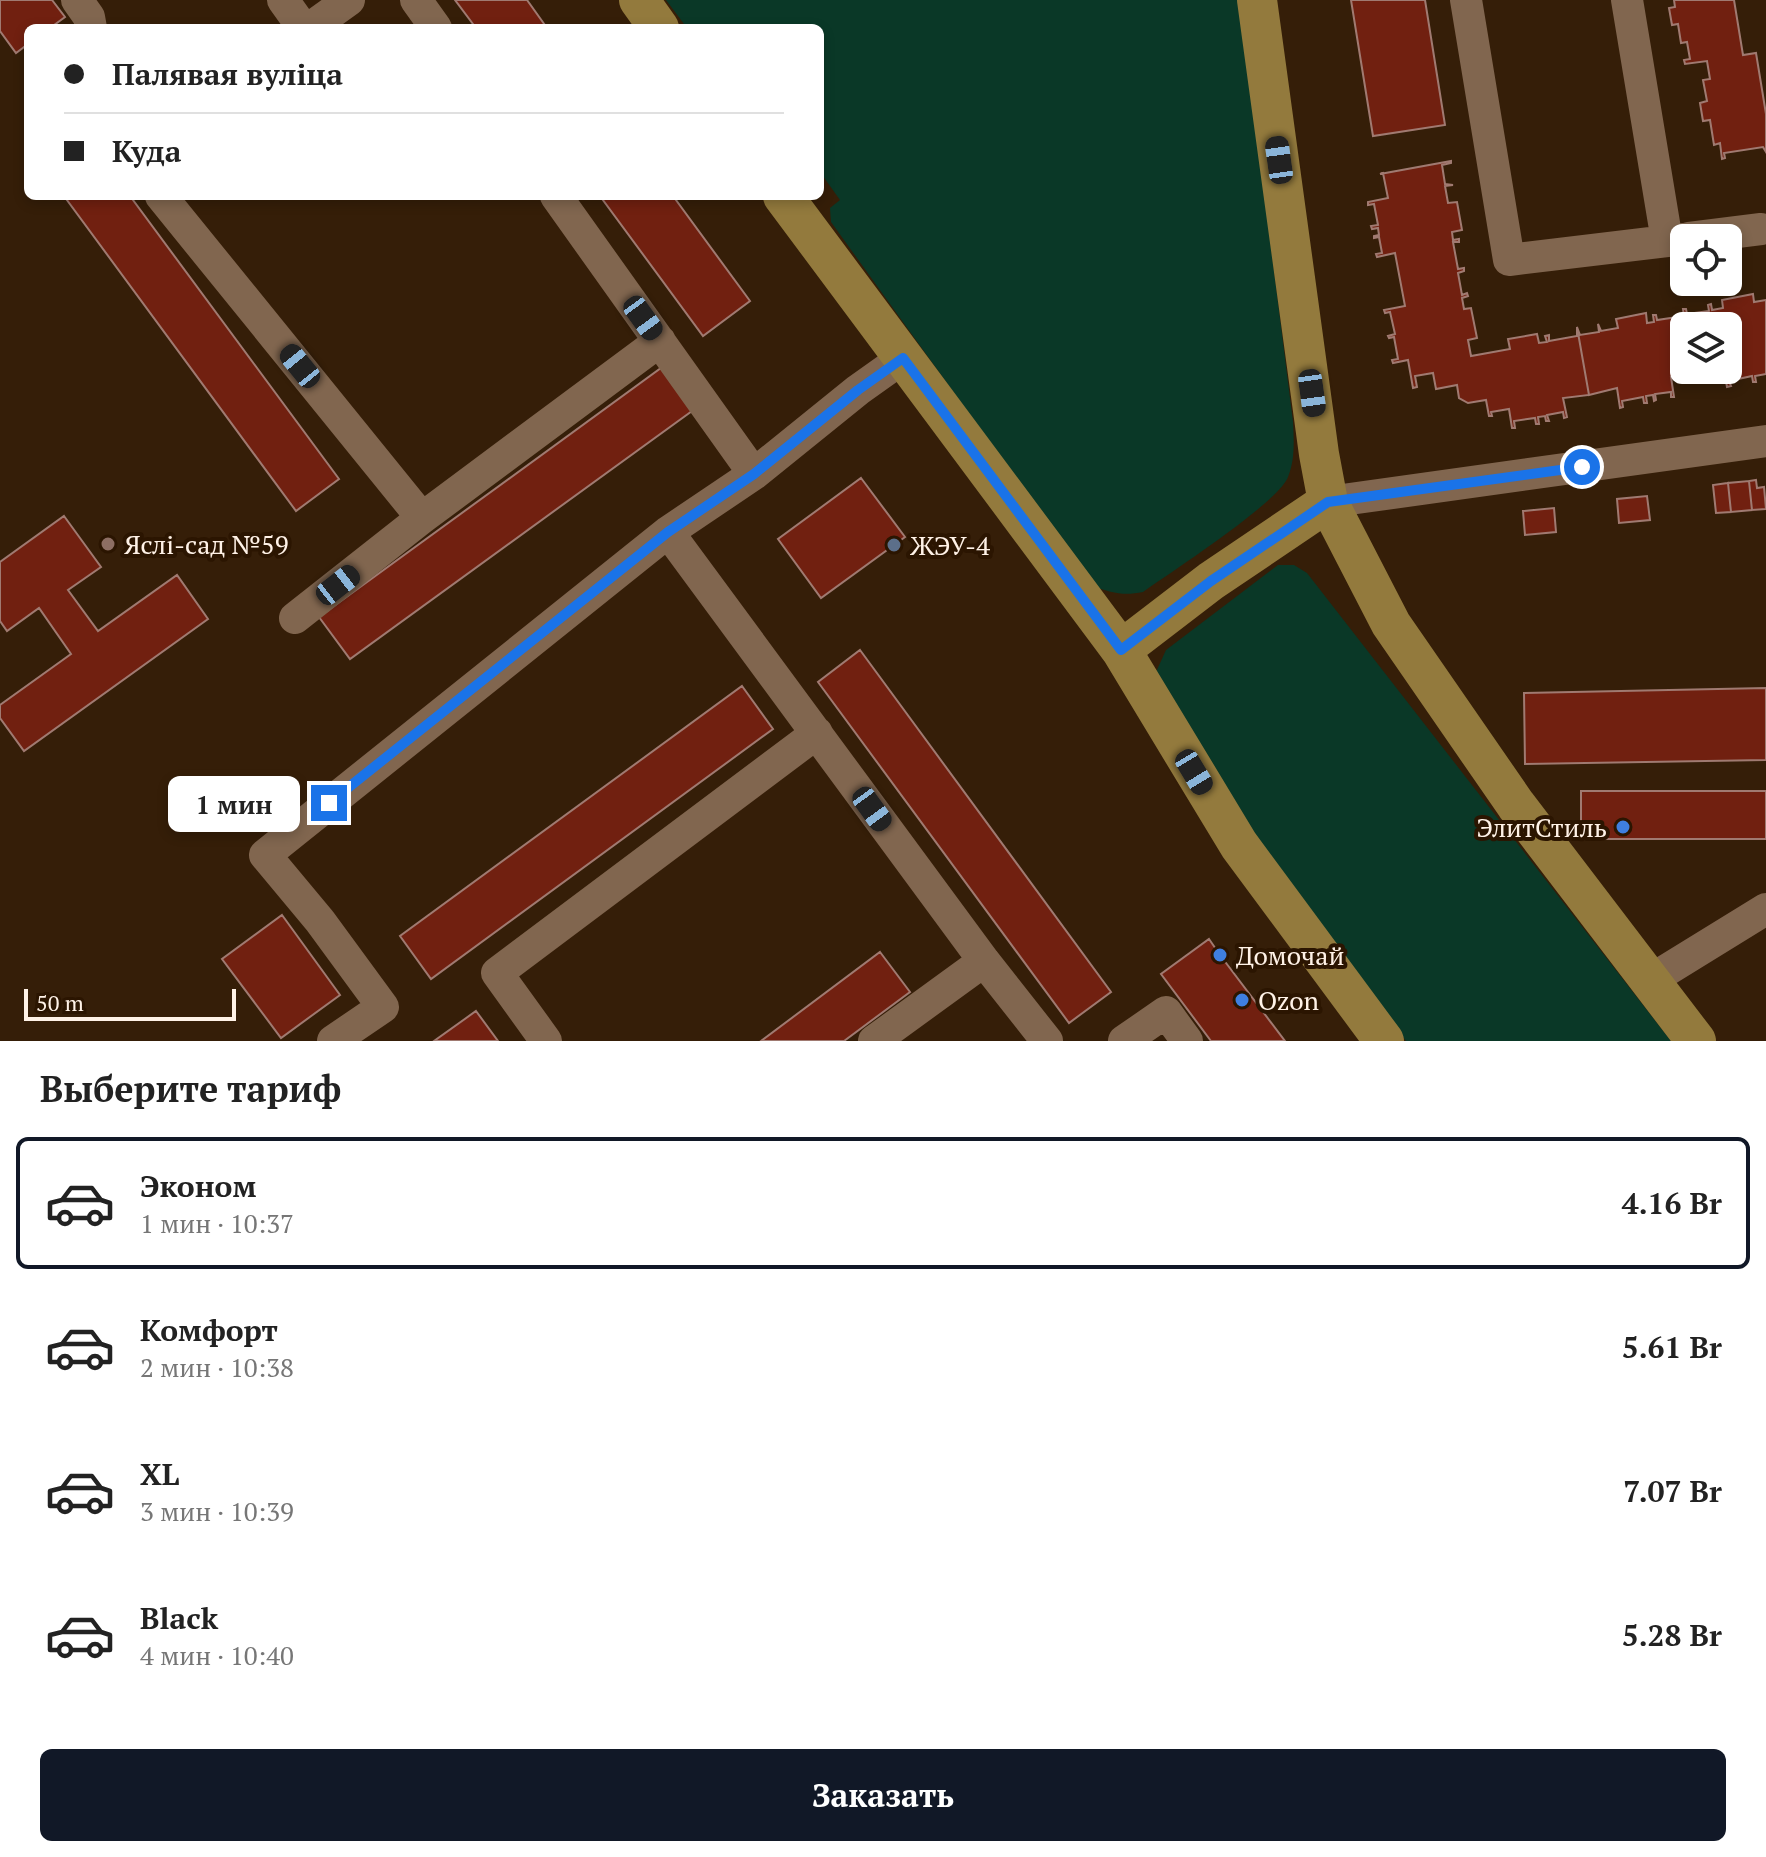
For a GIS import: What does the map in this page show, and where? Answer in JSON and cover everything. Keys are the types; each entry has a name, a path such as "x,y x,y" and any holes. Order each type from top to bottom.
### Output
{"main road":[{"path":"639,0 656,24"},
{"path":"1257,0 1328,502 1391,624 1516,805 1696,1041"},
{"path":"786,200 1121,650 1239,845 1384,1041"},
{"path":"1121,650 1211,581 1328,502"}],"street":[{"path":"77,0 90,24"},
{"path":"283,0 300,24"},
{"path":"316,24 349,0"},
{"path":"416,0 433,24"},
{"path":"1466,0 1509,260 1670,240"},
{"path":"1627,0 1677,224"},
{"path":"164,200 422,518"},
{"path":"559,200 754,474"},
{"path":"1742,231 1761,229"},
{"path":"295,618 422,518 660,341"},
{"path":"333,1041 383,1007 320,921 265,855 668,532 754,474 903,358"},
{"path":"1328,502 1766,441"},
{"path":"668,532 984,961 1047,1041"},
{"path":"546,1041 497,973 817,733"},
{"path":"1649,981 1766,909"},
{"path":"874,1041 984,961"},
{"path":"1124,1041 1166,1012 1187,1041"}],"green space":[{"path":"666,0 1240,0 1293,422 1292,464 1280,489 1245,520 1143,592 1118,593 1093,586 831,222 830,208 840,200 824,178 824,24 684,24"},
{"path":"1278,565 1294,565 1307,573 1671,1041 1406,1041 1159,712 1156,672 1166,650"}],"building":[{"path":"0,0 52,0 65,17 55,24 24,24 24,47 16,53 0,31"},
{"path":"455,0 527,0 544,24 473,24"},
{"path":"1351,0 1425,0 1445,125 1373,136"},
{"path":"1674,0 1734,0 1743,55 1756,53 1766,114 1766,152 1763,147 1724,153 1725,158 1722,159 1720,143 1714,145 1710,120 1703,121 1700,103 1707,101 1703,80 1710,79 1707,61 1685,64 1684,60 1690,59 1687,42 1681,43 1678,24 1672,25 1669,8 1675,7"},
{"path":"1451,161 1442,165 1445,184 1453,185 1445,186 1448,203 1457,202 1462,230 1452,232 1453,240 1459,239 1459,242 1453,242 1458,269 1464,268 1458,273 1462,295 1467,293 1468,296 1462,298 1464,309 1471,308 1477,338 1468,340 1471,356 1510,349 1508,339 1537,334 1539,343 1547,342 1545,336 1549,335 1549,341 1577,336 1577,327 1589,395 1563,398 1567,417 1564,418 1563,412 1547,415 1549,421 1545,416 1538,417 1539,424 1536,424 1535,418 1514,421 1515,428 1512,428 1509,409 1491,412 1492,416 1489,416 1486,400 1468,403 1459,398 1457,385 1436,389 1433,373 1415,376 1417,387 1413,388 1408,360 1393,363 1392,360 1398,359 1394,337 1388,336 1395,334 1390,312 1385,313 1384,310 1405,306 1395,253 1377,257 1376,254 1382,253 1379,237 1374,238 1379,235 1378,228 1372,229 1371,226 1378,225 1374,204 1368,205 1368,202 1388,198 1383,173"},
{"path":"67,200 133,200 339,479 296,511"},
{"path":"603,200 676,200 750,301 703,336"},
{"path":"1753,294 1754,302 1766,300 1766,374 1755,376 1756,382 1753,382 1752,376 1742,378 1742,312 1702,312 1709,311 1708,305 1711,304 1712,310 1723,308 1722,300"},
{"path":"1646,313 1647,323 1654,322 1653,315 1657,320 1670,318 1670,384 1674,397 1671,397 1671,392 1655,394 1654,401 1653,395 1646,396 1647,403 1644,403 1643,397 1622,401 1623,407 1620,408 1617,388 1589,395 1577,327 1580,335 1599,332 1598,324 1601,331 1618,328 1616,319"},
{"path":"661,368 692,411 350,659 319,617"},
{"path":"861,478 905,537 821,598 778,539"},
{"path":"1756,480 1757,488 1764,487 1766,509 1752,510 1749,481"},
{"path":"1749,481 1752,510 1731,512 1728,483"},
{"path":"1728,483 1731,512 1716,513 1713,485"},
{"path":"1647,496 1650,520 1619,523 1617,499"},
{"path":"1554,508 1556,532 1525,535 1523,511"},
{"path":"64,516 101,567 68,590 98,631 177,575 208,619 24,751 0,718 0,705 71,654 39,608 7,631 0,621 0,562"},
{"path":"860,650 1111,992 1069,1023 818,682"},
{"path":"742,686 773,729 431,979 400,936"},
{"path":"1766,688 1766,760 1525,764 1524,693"},
{"path":"1581,791 1766,791 1766,839 1581,839"},
{"path":"282,915 340,995 281,1038 222,959"},
{"path":"1209,939 1285,1041 1211,1041 1161,974"},
{"path":"880,952 910,992 844,1041 761,1041"},
{"path":"476,1011 498,1041 434,1041"}],"place":[{"name":"Яслі-сад №59","path":"108,544"},
{"name":"ЖЭУ-4","path":"894,545"},
{"name":"ЭлитСтиль","path":"1623,827"},
{"name":"Домочай","path":"1220,955"},
{"name":"Ozon","path":"1242,1000"}],"route":[{"path":"329,803 668,532 754,474 903,358 1121,650 1211,581 1328,502 1582,467"}]}
